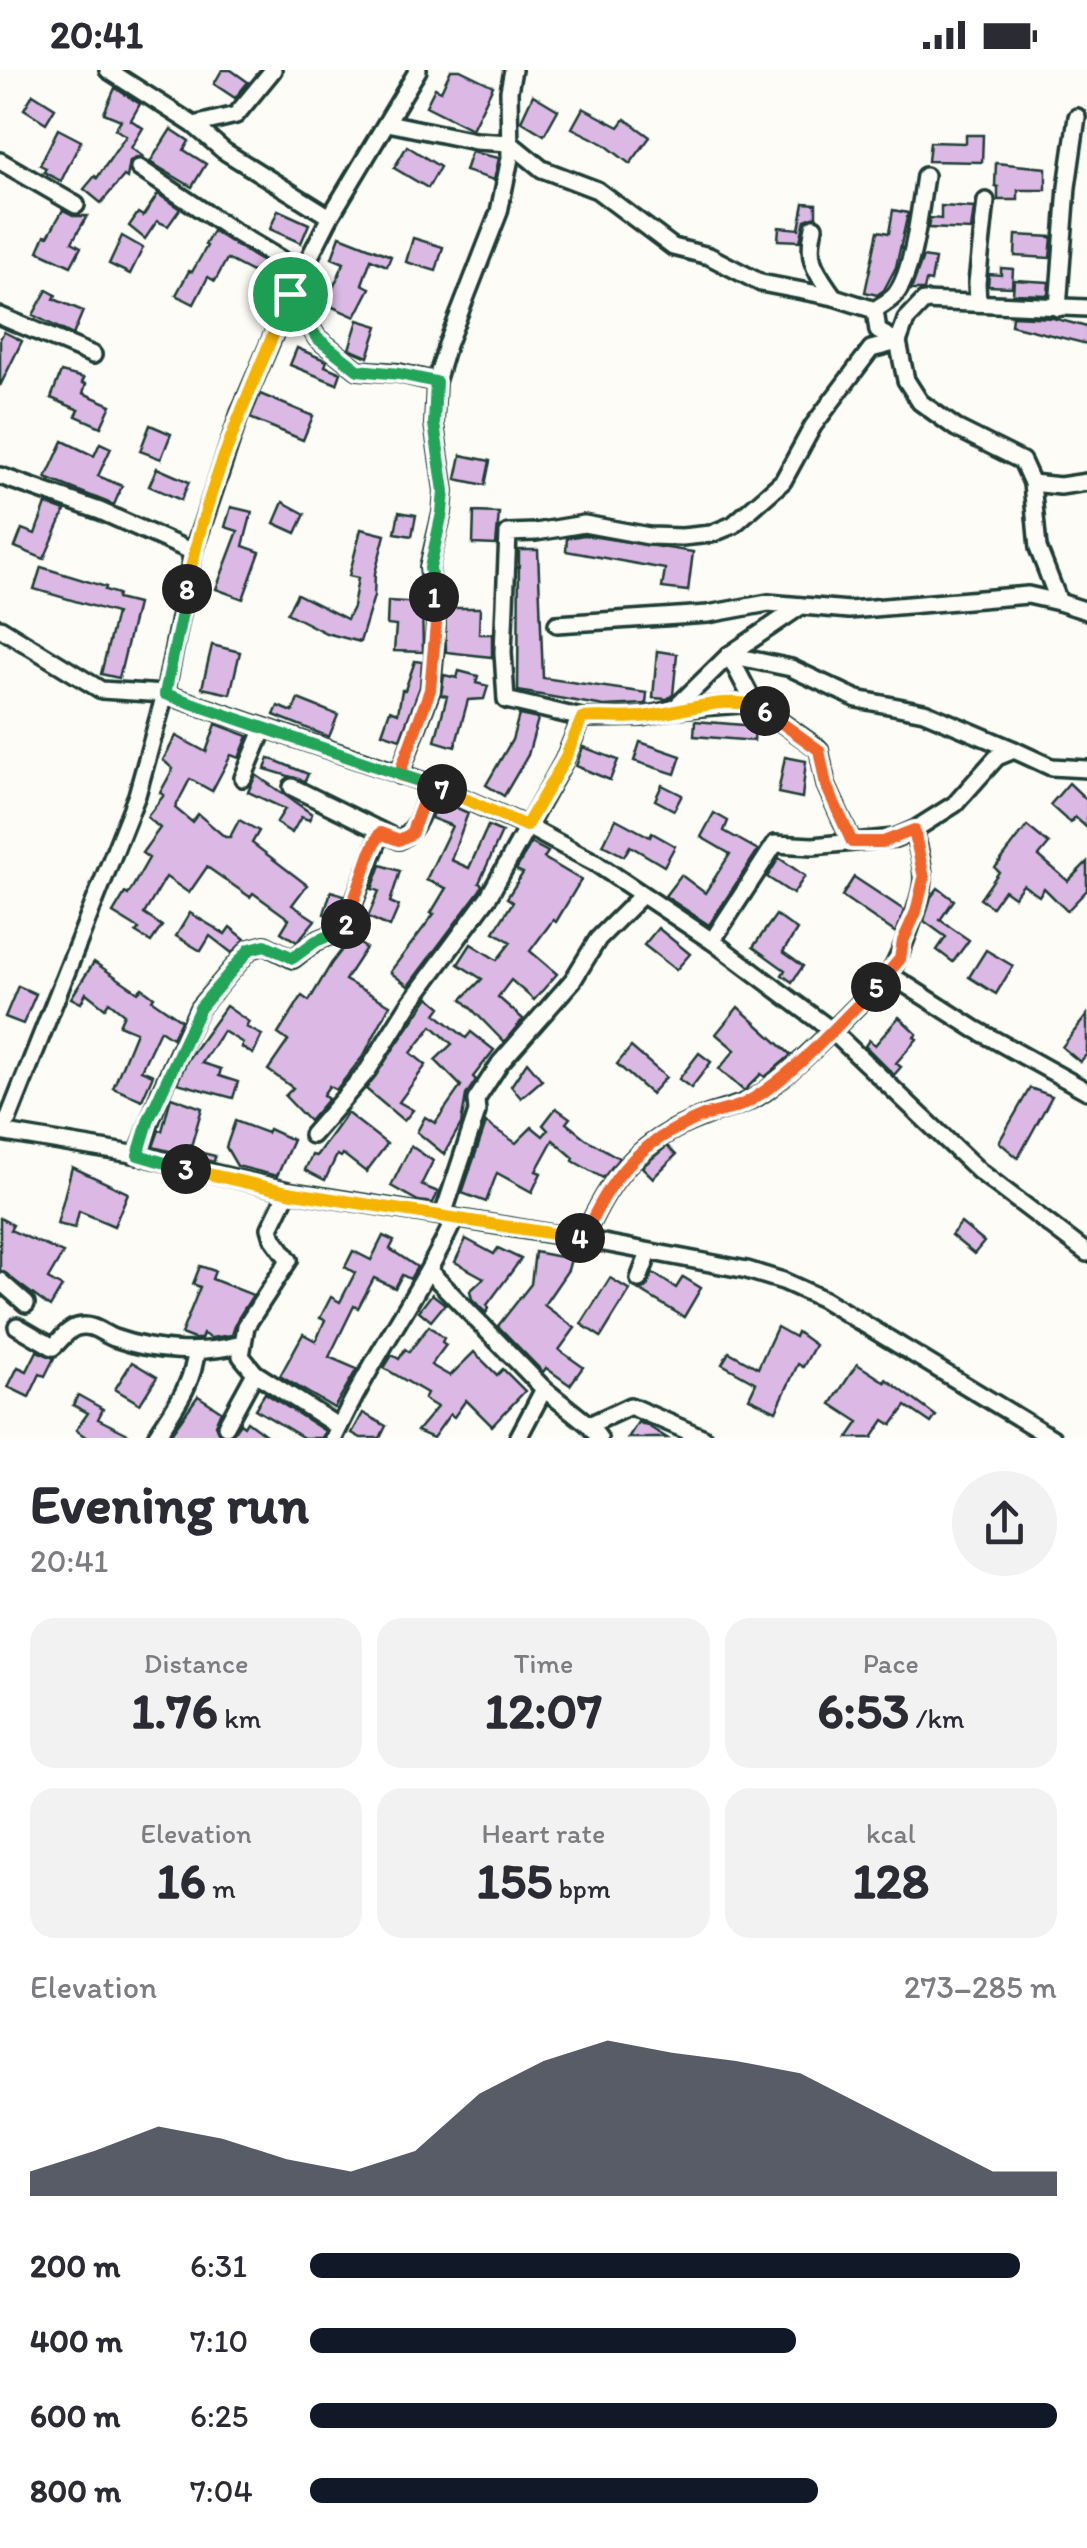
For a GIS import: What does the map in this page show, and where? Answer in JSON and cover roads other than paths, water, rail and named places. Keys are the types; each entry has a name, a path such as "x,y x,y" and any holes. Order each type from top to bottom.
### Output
{"street":[{"path":"108,70 194,126 224,152 330,217"},
{"path":"194,126 236,116 272,70"},
{"path":"398,70 414,77 330,217 290,294 240,413 194,552 165,694 137,796 1,1132 138,1155 288,1192 583,1239 747,1270 823,1299 1052,1438"},
{"path":"399,775 430,690 434,658 436,624 430,568 444,491 434,424 436,382 446,345 499,212 510,143 514,70"},
{"path":"1058,308 1067,187 1077,117"},
{"path":"388,123 510,143 542,169 597,190 673,247 709,256 761,282 875,310"},
{"path":"0,161 76,206"},
{"path":"139,168 302,272"},
{"path":"875,310 894,296 901,284 915,239 926,176"},
{"path":"978,303 986,201"},
{"path":"814,228 808,251 811,263 834,297"},
{"path":"796,292 811,263"},
{"path":"290,294 317,338 358,370 436,382"},
{"path":"1060,602 1038,548 1032,482 1022,461 956,428 920,402 906,380 898,342 906,320 924,301 1087,308"},
{"path":"875,310 878,331 898,342"},
{"path":"0,316 92,355"},
{"path":"754,703 674,709 642,718 582,718 506,700 503,652 508,533 584,524 649,536 682,537 711,534 734,525 782,481 813,426 871,349 898,342"},
{"path":"0,476 100,511 194,552"},
{"path":"1032,482 1060,486 1087,482"},
{"path":"557,624 708,614 768,603 866,609 1028,595 1087,610"},
{"path":"674,709 730,656 801,606"},
{"path":"0,628 101,690 165,694 430,784 526,826 594,862 712,941 832,1030 979,1172 1087,1254"},
{"path":"730,656 754,703 819,750 826,785 852,842"},
{"path":"730,656 791,668 857,699 924,712 1050,767 1087,769"},
{"path":"312,1135 368,1070 410,1003 489,896 564,761 582,718"},
{"path":"243,778 264,728"},
{"path":"712,941 775,844 883,842 914,830 956,804 997,758 1014,750"},
{"path":"292,787 399,840 411,834 430,784"},
{"path":"583,1239 598,1204 634,1156 679,1126 749,1102 890,974 903,950 924,878 914,830"},
{"path":"138,1155 149,1119 200,1008 250,949 265,945 293,958 316,941 343,930 380,833"},
{"path":"288,1192 270,1228 289,1260 246,1326 244,1362 337,1432 354,1393 430,1272 449,1217 477,1112 476,1100 500,1063 573,980 598,939 642,895"},
{"path":"890,974 975,1029 1087,1091"},
{"path":"638,1278 648,1253"},
{"path":"430,1272 544,1389 594,1432 622,1407 630,1406 704,1438"},
{"path":"0,1280 26,1304"},
{"path":"17,1326 53,1347 73,1327 91,1326 113,1338 196,1351 213,1352 242,1344"},
{"path":"155,1438 186,1390 195,1367 196,1351"},
{"path":"226,1426 255,1373"},
{"path":"518,1438 544,1389"}]}
